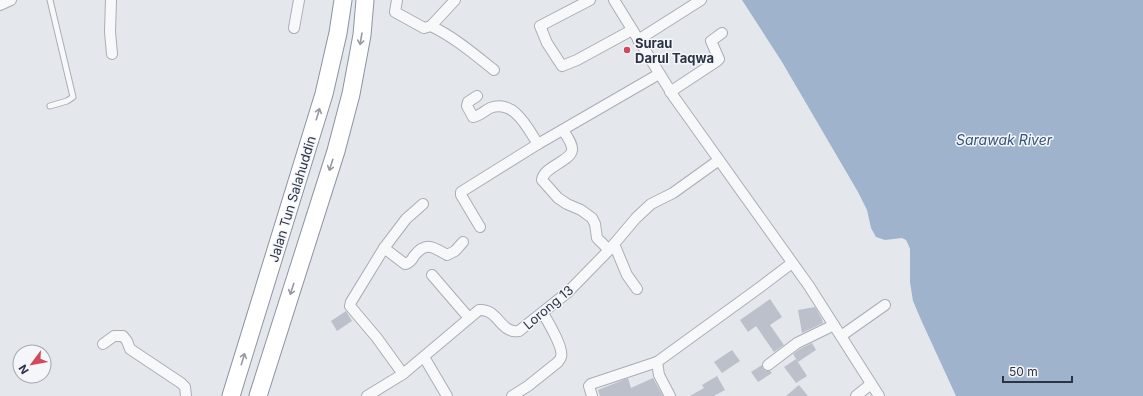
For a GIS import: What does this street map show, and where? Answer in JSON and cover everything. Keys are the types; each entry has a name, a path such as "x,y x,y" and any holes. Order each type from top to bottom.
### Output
{"highway":[{"name":"Jalan Tun Salahuddin","path":"231,396 324,94 338,33 343,0"},
{"name":"Jalan Tun Salahuddin","path":"258,396 336,151 352,94 362,35 364,0"}],"street":[{"path":"0,5 11,0"},
{"path":"111,0 110,32 112,54"},
{"path":"294,28 299,0"},
{"path":"397,0 396,12 424,28 431,26 455,0"},
{"path":"590,0 542,25 540,28 547,43 562,66 577,60 632,30"},
{"path":"614,0 670,92 792,263 834,325 879,396"},
{"path":"638,40 701,0"},
{"path":"431,26 468,49 494,70"},
{"path":"670,92 719,59 711,41 722,33"},
{"path":"480,227 461,192 538,144 659,74"},
{"path":"477,96 468,102 467,106 473,117 497,106 506,107 522,118 538,144"},
{"path":"563,130 571,144 572,149 570,154 545,173 542,180 558,198 581,210 592,218 595,224 597,238 612,247 627,275 637,289"},
{"name":"Lorong 13","path":"367,396 403,374 480,310 489,311 512,332 519,331 568,292 651,204 673,193 718,160"},
{"path":"403,374 377,338 350,306 384,248 406,219 423,204"},
{"path":"384,248 405,264 411,261 421,248 426,246 434,248 447,255 455,251 463,242"},
{"path":"592,396 589,386 591,384 657,362 792,263"},
{"path":"432,276 469,318"},
{"path":"841,336 885,305"},
{"path":"512,396 528,386 558,362 561,357 559,344 543,313"},
{"path":"768,365 797,343 834,325"},
{"path":"103,344 114,336 123,336 130,349 182,383 185,387 186,396"},
{"path":"424,357 447,396"},
{"path":"657,362 659,375 670,396"},
{"path":"856,396 872,384"}],"lane":[{"path":"50,0 73,97 67,101 50,106"}],"water":[{"name":"Sarawak River","path":"742,0 1143,0 1143,396 956,396 913,301 910,282 910,249 906,240 902,238 885,240 876,237 871,228 867,210 858,192 782,62"}],"building":[{"path":"770,299 782,317 770,325 784,345 774,352 756,326 748,332 740,320"},
{"path":"815,307 823,323 802,333 798,310"},
{"path":"346,311 352,321 337,331 331,321"},
{"path":"812,343 816,350 798,362 793,354"},
{"path":"732,350 740,361 722,373 714,362"},
{"path":"796,359 807,376 796,383 784,367"},
{"path":"762,365 763,369 772,373 758,382 751,372"},
{"path":"717,376 725,390 714,396 690,396 704,388 702,385"},
{"path":"628,378 631,388 653,378 663,396 600,396 598,390"},
{"path":"799,385 808,396 786,396"}],"place":[{"name":"Surau Darul Taqwa","path":"627,50"}]}
